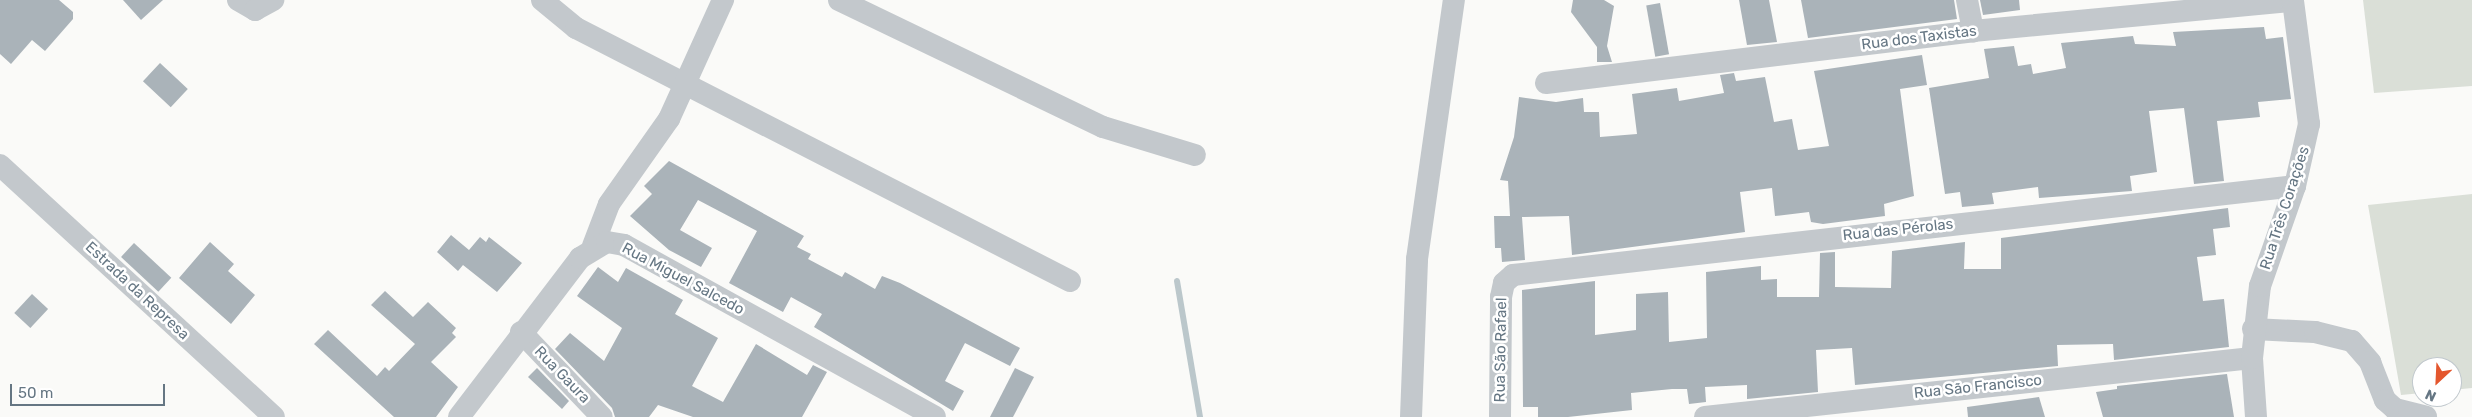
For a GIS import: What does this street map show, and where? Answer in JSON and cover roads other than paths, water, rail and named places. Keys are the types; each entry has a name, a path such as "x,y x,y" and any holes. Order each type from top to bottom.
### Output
{"street":[{"path":"238,0 255,10 273,0"},
{"path":"542,0 576,28 1070,281"},
{"path":"459,417 521,332 593,246 609,204 669,119 723,0"},
{"path":"840,0 1103,127 1195,155"},
{"path":"1411,417 1417,259 1454,0"},
{"path":"1967,0 1973,32"},
{"name":"Rua dos Taxistas","path":"1546,83 1973,32 2293,0"},
{"name":"Rua Três Corações","path":"2256,417 2252,358 2253,329 2260,286 2295,186 2309,124 2293,0"},
{"name":"Estrada da Represa","path":"0,165 274,417"},
{"name":"Rua das Pérolas","path":"1504,283 1522,273 2295,186"},
{"name":"Rua Miguel Salcedo","path":"593,246 607,242 624,245 934,417"},
{"name":"Rua São Rafael","path":"1500,417 1504,283"},
{"path":"2253,329 2314,332 2352,341 2370,362 2385,400 2395,409 2426,417"},
{"name":"Rua Gaura","path":"521,332 602,417"},
{"name":"Rua São Francisco","path":"1705,417 2252,358"}],"waterway":[{"path":"1177,281 1200,417"}]}
